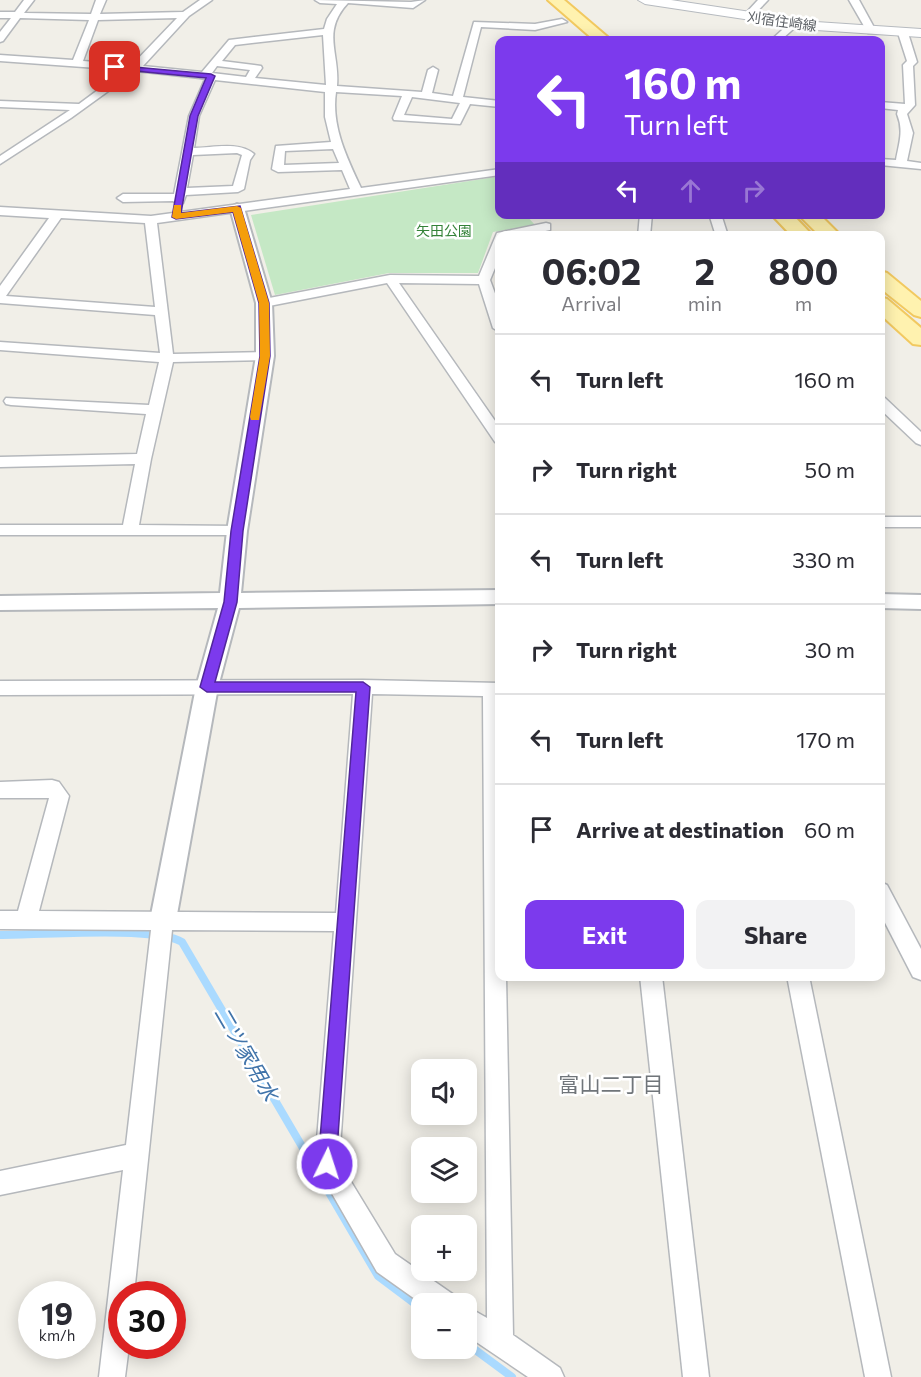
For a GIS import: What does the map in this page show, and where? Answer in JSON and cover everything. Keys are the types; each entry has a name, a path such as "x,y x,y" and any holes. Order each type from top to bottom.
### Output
{"main road":[{"path":"537,0 578,36"},
{"path":"555,0 598,36"},
{"name":"刈宿住崎線","path":"645,0 702,4 748,16 795,23 871,31 921,33"},
{"path":"785,219 799,231"},
{"path":"813,219 826,231"},
{"path":"885,281 921,311"},
{"path":"885,307 921,339"}],"street":[{"path":"0,39 29,0"},
{"path":"77,64 101,0"},
{"path":"0,161 134,68 155,50 184,15 207,0"},
{"path":"320,0 413,5 420,0"},
{"path":"748,16 763,0"},
{"path":"854,0 871,31"},
{"path":"345,1 328,25 332,79 329,108 346,166 357,191"},
{"path":"0,15 93,17 184,15"},
{"path":"408,94 398,118 456,122 477,24 535,27 562,22"},
{"path":"780,36 795,23"},
{"path":"176,217 194,116 208,76 232,42 327,32"},
{"path":"901,164 909,135 909,127 902,114 910,105 908,65 912,62 903,33"},
{"path":"0,58 134,68 495,103"},
{"path":"216,63 257,68 249,80"},
{"path":"426,96 433,70"},
{"path":"0,104 79,107"},
{"path":"885,106 905,108"},
{"path":"339,145 280,148 278,169 346,166"},
{"path":"123,198 238,189 244,160 248,154 238,150 186,152"},
{"path":"885,162 921,166"},
{"path":"0,211 151,220 495,172"},
{"path":"112,1377 163,921 207,687 231,602 237,531 265,356 264,303 237,208"},
{"path":"0,294 57,214"},
{"path":"130,530 143,459 167,358 151,220"},
{"path":"495,250 484,280 495,313"},
{"path":"264,303 390,279 484,280"},
{"path":"390,279 451,371 494,421"},
{"path":"0,299 163,312"},
{"path":"0,346 167,358 265,356"},
{"path":"0,412 5,400 155,410"},
{"path":"885,406 921,440"},
{"path":"0,462 143,459"},
{"path":"885,522 921,522"},
{"path":"0,530 237,531"},
{"path":"0,603 495,597"},
{"path":"885,602 921,602"},
{"path":"363,687 327,1164 387,1263 429,1293"},
{"path":"0,688 363,687 495,690"},
{"path":"0,790 52,788 59,796 26,920"},
{"path":"885,901 921,970"},
{"path":"0,920 345,921"},
{"path":"498,981 500,1342"},
{"path":"652,981 696,1377"},
{"path":"799,981 878,1377"},
{"path":"0,1183 138,1155"},
{"path":"477,1326 551,1377"}],"green space":[{"name":"矢田公園","path":"495,177 495,219 530,219 535,225 493,232 478,273 389,273 275,295 251,215"}],"waterway":[{"name":"二ツ家用水","path":"0,935 123,933 169,937 182,942 378,1276 411,1301"},
{"name":"二ツ家用水","path":"477,1351 512,1377"}],"slow traffic":[{"path":"178,207 176,217 237,208 264,303 265,356 255,417"}],"district":[{"name":"富山二丁目","path":"611,1083"}],"route":[{"path":"115,67 211,76 194,116 188,140 176,217 237,208 264,303 265,356 237,531 231,602 207,687 363,687 327,1164"}]}
